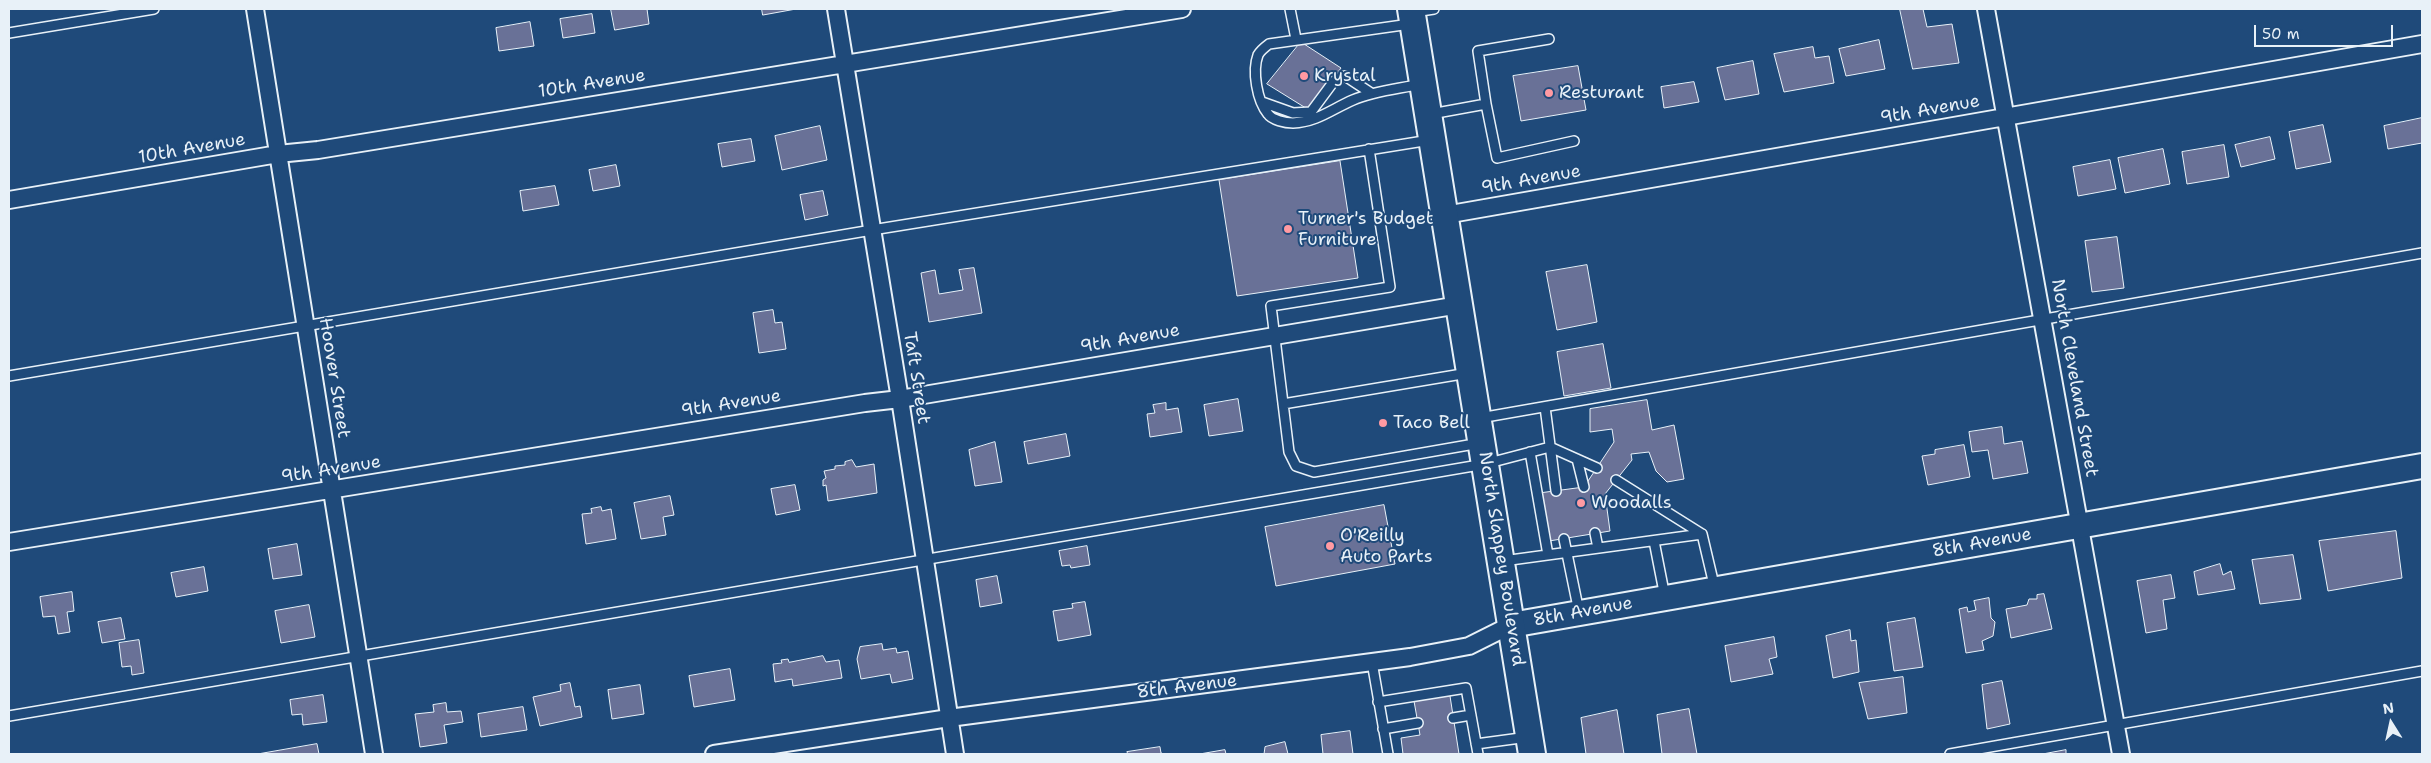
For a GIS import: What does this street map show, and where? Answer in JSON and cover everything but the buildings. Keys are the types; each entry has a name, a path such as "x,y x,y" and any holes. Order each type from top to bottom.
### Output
{"main road":[{"name":"North Slappey Boulevard","path":"1418,13 1423,84 1531,746"}],"street":[{"name":"Hoover Street","path":"255,9 374,754"},
{"name":"Taft Street","path":"836,9 900,399 955,754"},
{"name":"10th Avenue","path":"9,200 278,154 318,150 1182,9"},
{"name":"North Cleveland Street","path":"1986,9 2121,754"},
{"name":"9th Avenue","path":"1445,215 2422,44"},
{"name":"9th Avenue","path":"9,542 865,403 900,399 1459,305"},
{"name":"8th Avenue","path":"714,754 949,718 1372,662 1469,646 1511,625 1579,612 2422,466"}],"lane":[{"path":"9,33 154,9"},
{"path":"1290,9 1296,39"},
{"path":"1418,13 1269,44 1259,53 1255,67 1262,102 1268,115 1274,119 1291,123 1320,118 1352,100 1371,93 1423,84"},
{"path":"1549,39 1478,52 1497,158 1574,141"},
{"path":"1262,102 1293,113 1312,112 1334,81 1345,76 1371,93"},
{"path":"9,376 872,230 1368,150 1486,104"},
{"path":"1368,150 1390,287 1271,306 1289,452 1296,466 1314,472 1482,442 1530,452 1550,447 1597,468"},
{"path":"9,716 925,560 1482,442 1545,407 2422,253"},
{"path":"1283,404 1470,373"},
{"path":"1545,407 1556,491"},
{"path":"1530,452 1548,555"},
{"path":"1577,459 1584,487"},
{"path":"1616,480 1702,534 1715,589"},
{"path":"1595,534 1598,548"},
{"path":"1501,562 1702,534"},
{"path":"1564,539 1579,612"},
{"path":"1654,540 1665,597"},
{"path":"1372,662 1388,754"},
{"path":"1950,754 2422,670"},
{"path":"1378,702 1466,688 1478,754"},
{"path":"1454,718 1471,715"},
{"path":"1383,729 1418,723"},
{"path":"1476,744 1531,746"}],"place":[{"name":"Krystal","path":"1304,76"},
{"name":"Resturant","path":"1549,93"},
{"name":"Turner's Budget Furniture","path":"1288,229"},
{"name":"Taco Bell","path":"1383,423"},
{"name":"Woodalls","path":"1581,503"},
{"name":"O'Reilly Auto Parts","path":"1330,546"}]}
